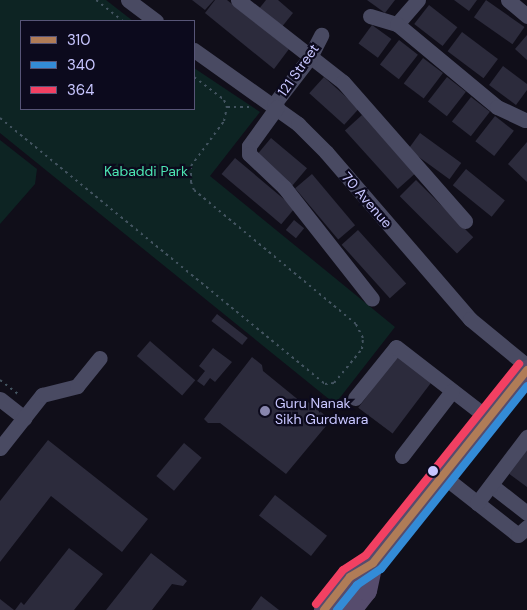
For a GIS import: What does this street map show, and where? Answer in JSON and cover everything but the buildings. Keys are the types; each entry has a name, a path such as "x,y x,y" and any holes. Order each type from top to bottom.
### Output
{"main road":[{"path":"324,610 350,577 373,563 527,368"},
{"path":"352,610 367,591 373,563"}],"street":[{"path":"128,0 155,20"},
{"path":"238,0 343,82 465,221"},
{"path":"397,24 418,0"},
{"path":"508,0 527,16"},
{"path":"370,16 397,24 498,107 525,120"},
{"name":"121 Street","path":"321,35 310,57 248,146 249,154 284,187 372,299"},
{"name":"70 Avenue","path":"195,51 276,105 326,152 470,319 527,368"},
{"path":"355,398 396,347 488,418"},
{"path":"0,448 42,395 77,386 100,358"},
{"path":"402,456 452,391"},
{"path":"0,399 24,418"},
{"path":"477,503 527,438"},
{"path":"443,476 477,503 524,535"},
{"path":"491,485 527,513"}],"path":[{"path":"96,0 122,20"},
{"path":"0,118 325,384 330,385 362,349 363,338 356,324 194,190 191,182 191,166 224,121 226,106 224,100 195,77"},
{"path":"226,106 250,107"},
{"path":"0,380 18,394"}],"green space":[{"name":"Kabaddi Park","path":"0,0 106,0 132,20 20,20 20,110 195,110 195,69 260,112 210,176 395,327 335,404 0,133"},
{"path":"0,140 37,169 35,184 0,224"}],"transit line":[{"name":"364","path":"316,604 343,570 366,555 519,364"},
{"name":"310","path":"324,610 350,577 373,563 527,370"},
{"name":"340","path":"337,610 357,585 381,569 527,386"}],"place":[{"name":"Guru Nanak Sikh Gurdwara","path":"265,411"}]}
